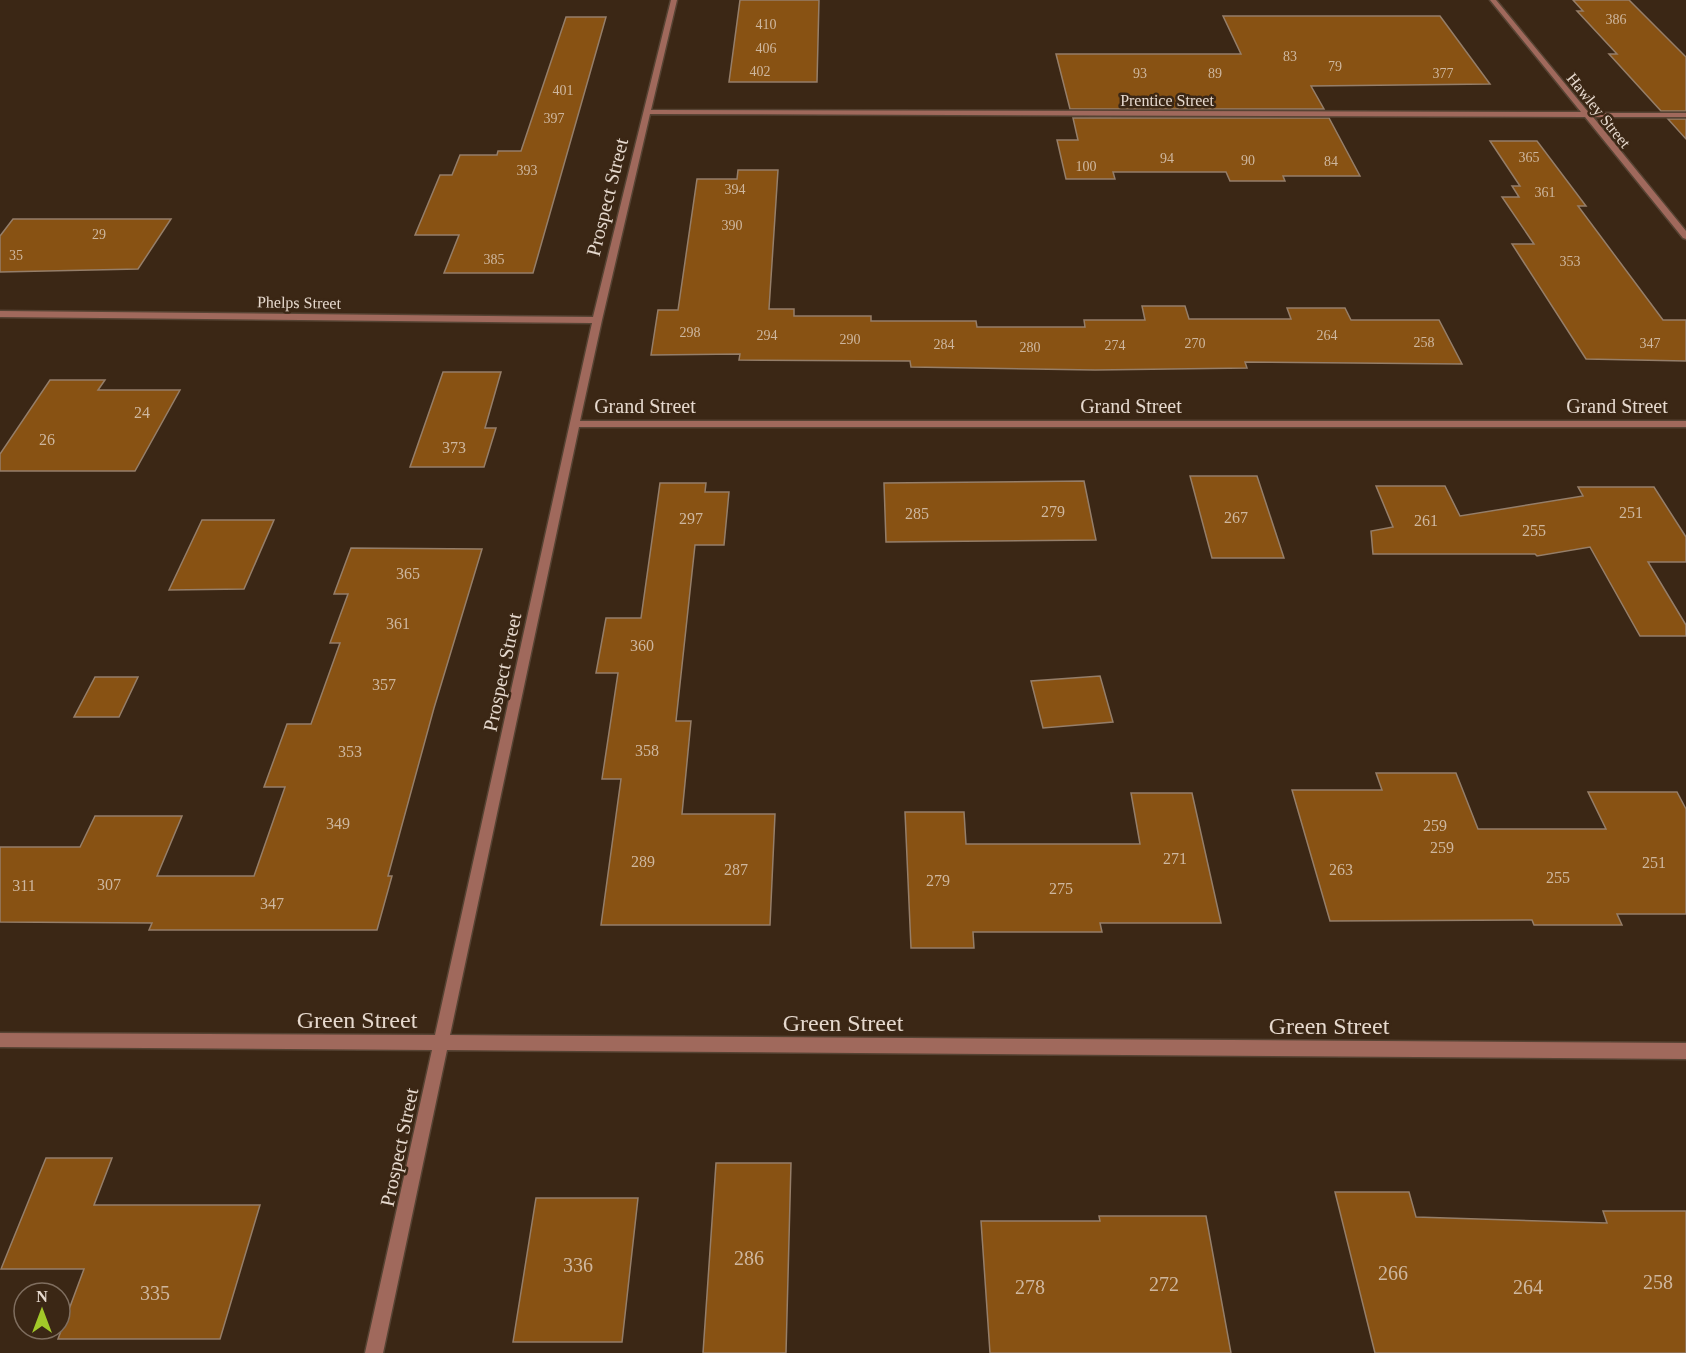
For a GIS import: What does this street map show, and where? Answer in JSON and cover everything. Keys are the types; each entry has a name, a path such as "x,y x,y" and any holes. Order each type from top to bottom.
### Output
{"street":[{"name":"Prospect Street","path":"374,1353 597,320 674,0"},
{"name":"Hawley Street","path":"1493,0 1686,236"},
{"name":"Prentice Street","path":"648,112 1686,115"},
{"name":"Phelps Street","path":"0,314 597,320"},
{"name":"Grand Street","path":"575,424 1686,424"},
{"name":"Green Street","path":"0,1040 1686,1051"}],"building":[{"path":"740,0 819,0 817,82 729,82"},
{"path":"1573,0 1629,0 1686,57 1686,111 1661,111 1609,54 1617,54 1577,11 1583,11"},
{"path":"1223,16 1440,16 1490,84 1311,86 1324,109 1070,109 1056,54 1241,54"},
{"path":"566,17 606,17 533,273 444,273 459,235 415,235 440,175 452,175 460,155 497,155 498,151 521,151"},
{"path":"1073,118 1329,118 1360,176 1283,176 1285,181 1230,181 1226,172 1113,172 1115,179 1066,179 1057,140 1078,140"},
{"path":"1668,119 1686,119 1686,139"},
{"path":"1490,141 1537,141 1586,206 1578,206 1663,320 1686,320 1686,361 1586,359 1512,244 1534,244 1502,197 1519,197 1512,186 1520,186"},
{"path":"738,170 778,170 769,309 794,309 794,316 871,316 871,321 976,321 977,327 1085,327 1084,320 1145,320 1142,306 1185,306 1189,319 1291,319 1287,308 1345,308 1351,320 1439,320 1462,364 1245,362 1247,368 1095,370 911,367 910,361 739,360 740,354 651,355 658,310 678,310 697,179 737,179"},
{"path":"13,219 171,219 138,269 0,272 0,236"},
{"path":"443,372 501,372 485,428 496,428 484,467 410,467"},
{"path":"50,380 105,380 98,390 180,390 135,471 0,471 0,454"},
{"path":"1190,476 1257,476 1284,558 1212,558"},
{"path":"1084,481 1096,540 886,542 884,483"},
{"path":"660,483 706,483 705,492 729,492 724,545 695,545 676,721 691,721 682,814 775,814 770,925 601,925 621,779 602,779 618,673 596,673 606,618 641,618"},
{"path":"1376,486 1445,486 1460,516 1583,496 1578,487 1654,487 1686,537 1686,562 1648,562 1686,625 1686,636 1640,636 1590,547 1537,556 1535,554 1373,554 1371,531 1393,527"},
{"path":"202,520 274,520 244,589 169,590"},
{"path":"351,548 482,549 434,708 388,876 392,876 377,930 149,930 152,923 0,922 0,847 80,847 95,816 182,816 157,876 254,876 285,787 264,787 287,724 311,724 340,643 330,643 348,594 334,594"},
{"path":"1100,676 1113,722 1043,728 1031,681"},
{"path":"95,677 138,677 119,717 74,717"},
{"path":"1376,773 1456,773 1478,829 1606,829 1588,792 1677,792 1686,809 1686,914 1617,914 1622,925 1534,925 1532,920 1330,921 1292,790 1382,790"},
{"path":"1131,793 1192,793 1221,923 1100,923 1102,932 973,932 974,948 911,948 905,812 964,812 966,844 1140,844"},
{"path":"46,1158 112,1158 94,1205 260,1205 220,1339 72,1339 72,1301 84,1269 1,1269"},
{"path":"716,1163 791,1163 786,1353 703,1353"},
{"path":"1335,1192 1409,1192 1416,1217 1607,1223 1603,1211 1686,1211 1686,1353 1375,1353"},
{"path":"536,1198 638,1198 622,1342 513,1342"},
{"path":"1099,1216 1206,1216 1231,1353 990,1353 981,1221 1100,1221"}]}
